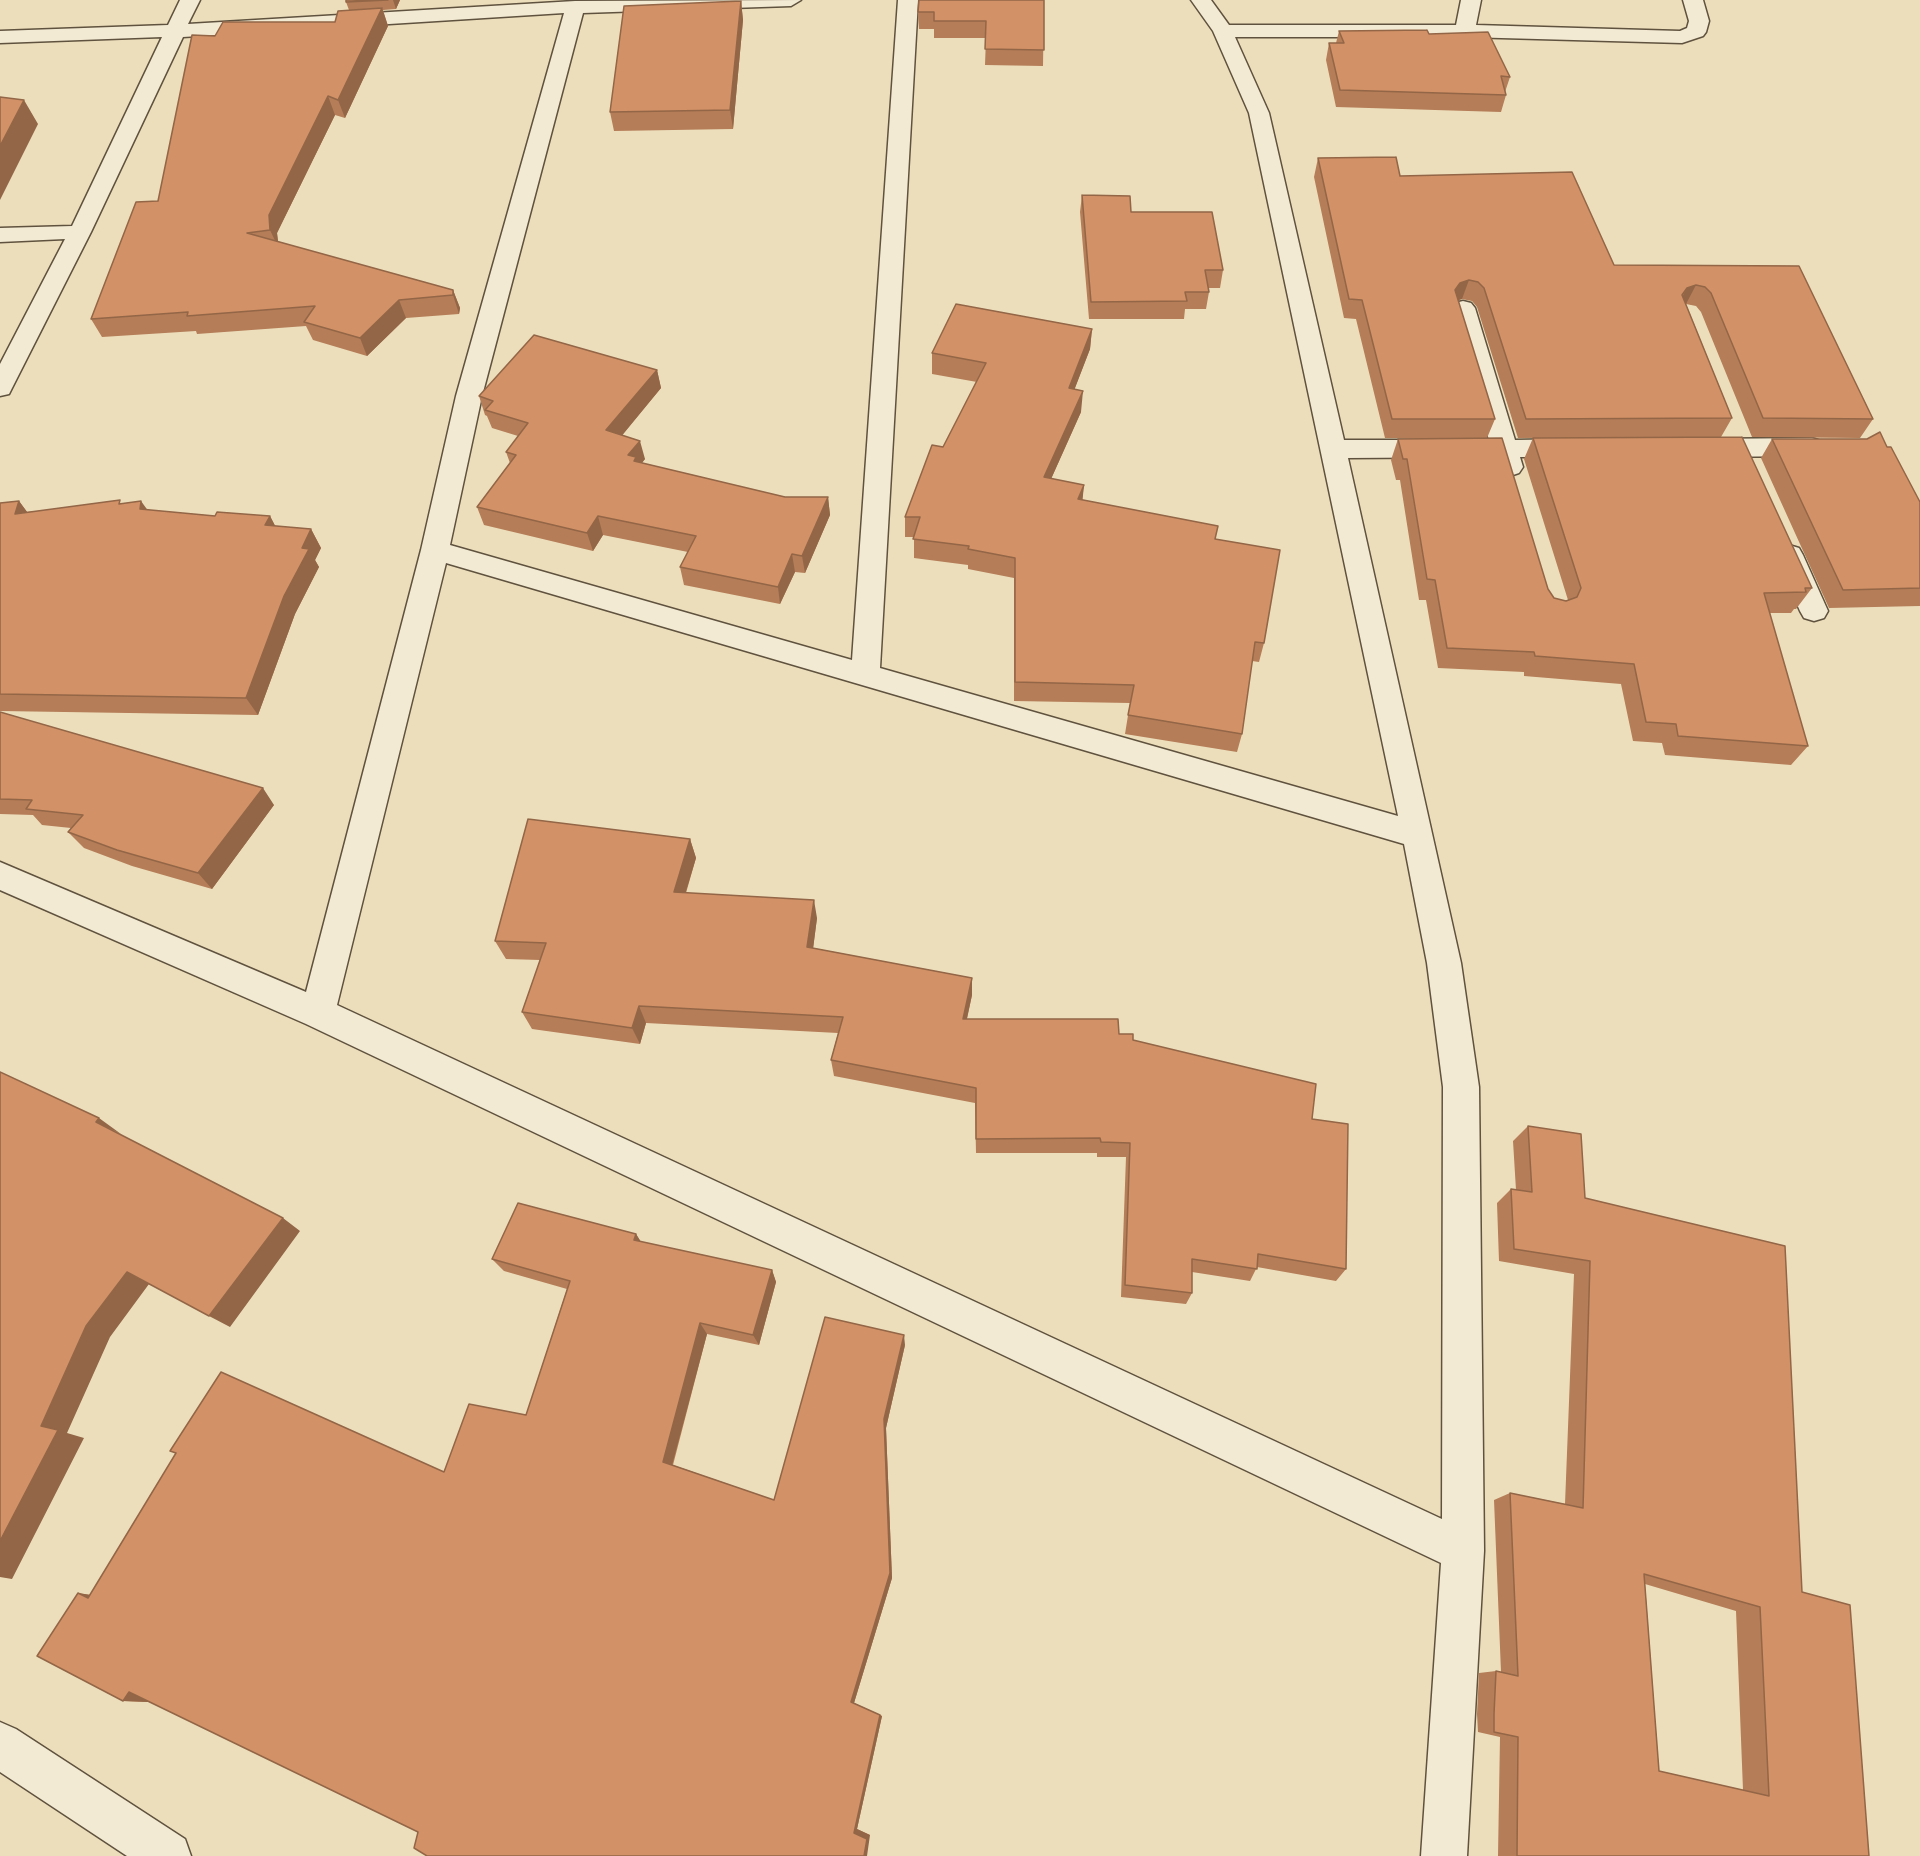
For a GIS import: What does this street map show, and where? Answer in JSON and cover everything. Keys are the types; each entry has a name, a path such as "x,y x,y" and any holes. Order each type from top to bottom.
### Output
{"street":[{"path":"0,388 80,232 190,0"},
{"path":"0,37 177,31 575,7 791,0"},
{"path":"865,676 908,0"},
{"path":"1200,0 1223,31 1259,113 1331,449 1418,835 1443,963 1461,1088 1463,1551 1444,1856"},
{"path":"1465,32 1471,0"},
{"path":"1223,31 1465,32 1682,37 1696,32 1700,21 1693,0"},
{"path":"318,1013 435,550 469,396 575,7"},
{"path":"0,235 80,232"},
{"path":"1462,308 1519,494"},
{"path":"1681,448 1831,447"},
{"path":"1331,449 1599,448"},
{"path":"1780,535 1814,612"},
{"path":"435,550 1418,835"},
{"path":"0,875 318,1013 1463,1551"},
{"path":"0,1745 168,1856"}],"building":[{"path":"346,0 388,0 346,2"},
{"path":"919,0 1044,0 1044,50 985,49 986,21 934,21 934,12 918,12"},
{"path":"741,1 730,110 610,112 624,6"},
{"path":"382,8 338,100 328,96 269,215 270,230 247,233 453,290 453,295 399,300 360,338 304,322 315,306 187,316 188,312 91,319 136,202 158,201 192,35 215,36 223,22 335,22 338,11"},
{"path":"1427,30 1429,34 1488,32 1510,77 1501,76 1506,95 1340,90 1329,43 1344,43 1339,31"},
{"path":"0,97 24,100 0,146"},
{"path":"1396,157 1400,176 1572,172 1614,265 1799,266 1873,419 1763,418 1711,293 1705,287 1696,285 1687,288 1682,295 1732,418 1526,419 1484,288 1478,282 1469,280 1460,283 1455,290 1495,419 1392,419 1362,300 1349,299 1318,158"},
{"path":"1082,195 1130,196 1131,212 1212,212 1223,270 1205,270 1209,292 1185,292 1187,301 1091,302"},
{"path":"956,304 1092,329 1069,388 1083,391 1044,477 1084,485 1078,499 1218,526 1215,539 1280,550 1264,643 1255,642 1242,734 1128,715 1134,685 1015,682 1015,558 968,549 969,546 913,539 920,517 905,517 932,445 943,447 986,363 932,353"},
{"path":"534,335 657,370 606,430 640,441 628,455 636,457 634,461 785,497 828,497 802,556 792,554 778,587 680,567 696,536 598,516 587,533 477,507 516,455 506,452 528,423 485,410 493,401 479,396"},
{"path":"1880,432 1887,447 1891,447 1920,502 1920,588 1843,590 1772,439 1867,439"},
{"path":"1742,437 1812,588 1805,588 1806,592 1764,593 1808,746 1678,736 1676,724 1646,722 1634,664 1535,656 1534,652 1447,648 1435,580 1427,579 1407,459 1403,459 1398,439 1502,438 1548,589 1554,598 1566,601 1577,597 1581,588 1533,438"},
{"path":"120,500 119,504 141,501 140,509 215,516 217,512 270,516 265,525 311,529 302,548 309,549 284,596 246,698 0,694 0,503 19,501 15,514"},
{"path":"0,712 263,788 198,873 117,850 68,832 83,815 26,809 32,800 0,799"},
{"path":"528,819 690,839 674,892 814,900 807,947 972,978 963,1019 1118,1019 1119,1034 1133,1034 1133,1040 1316,1084 1312,1119 1348,1124 1346,1269 1258,1254 1257,1269 1192,1259 1192,1293 1125,1285 1130,1143 1101,1142 1100,1138 976,1139 976,1088 831,1060 843,1017 639,1006 632,1028 522,1012 546,943 495,941"},
{"path":"0,1072 99,1118 96,1122 283,1218 209,1316 127,1272 86,1326 41,1426 58,1430 0,1541"},
{"path":"1528,1126 1581,1134 1585,1198 1785,1246 1802,1592 1850,1605 1869,1856 1517,1856 1518,1737 1494,1732 1496,1671 1518,1676 1510,1493 1583,1508 1590,1261 1514,1249 1511,1189 1532,1192","holes":["1644,1574 1760,1607 1769,1796 1659,1771"]},
{"path":"518,1203 636,1234 634,1240 772,1270 753,1335 700,1323 663,1462 774,1500 825,1317 904,1335 884,1419 890,1573 851,1702 880,1715 854,1833 867,1839 864,1856 427,1856 414,1848 418,1832 129,1692 123,1701 37,1656 78,1593 88,1598 176,1453 170,1451 221,1372 444,1472 469,1404 526,1415 570,1281 492,1259"}]}
